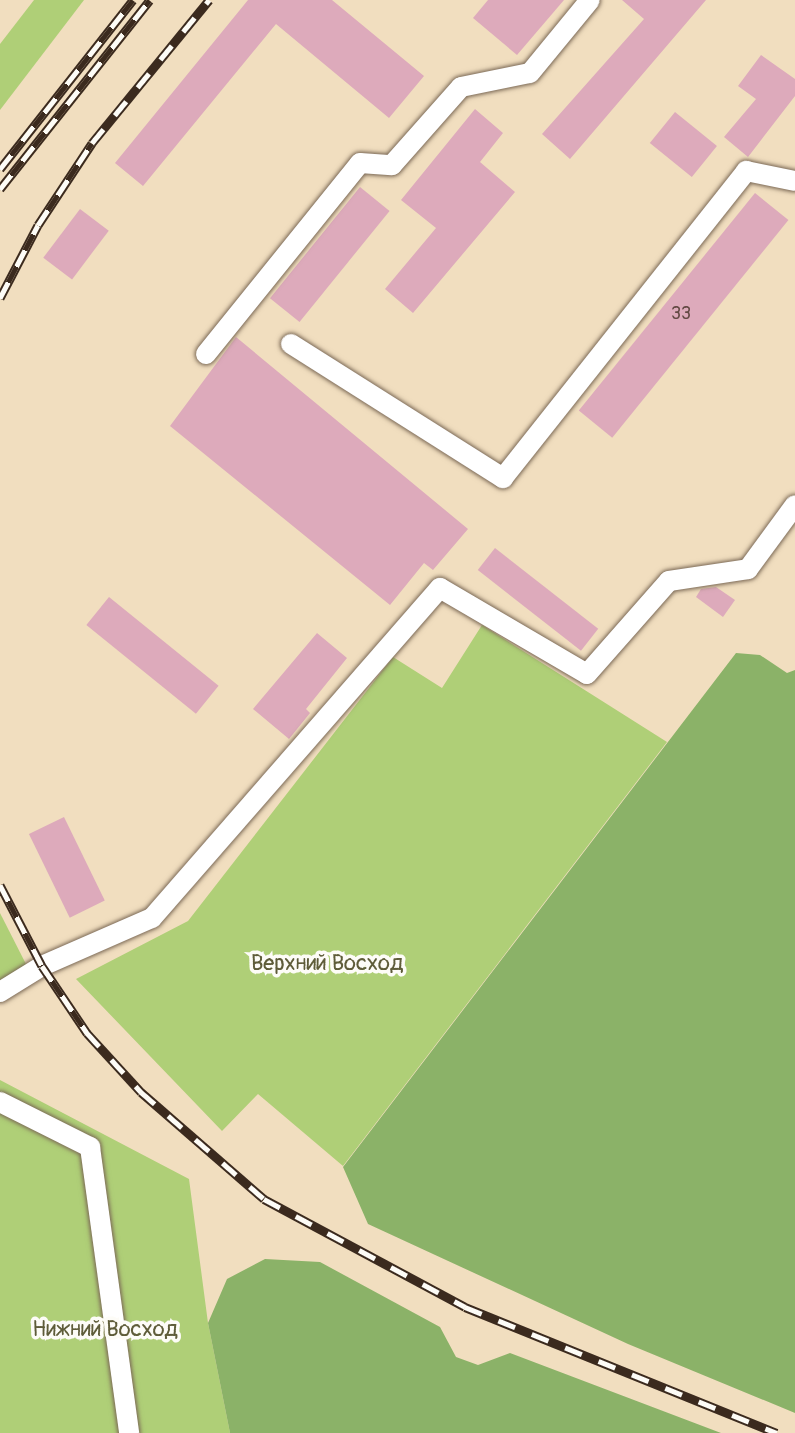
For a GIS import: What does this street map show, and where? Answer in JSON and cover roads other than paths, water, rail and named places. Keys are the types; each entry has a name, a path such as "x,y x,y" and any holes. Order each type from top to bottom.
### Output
{"lane":[{"path":"206,354 360,163 392,165 461,87 530,73 590,0"},
{"path":"291,344 503,478 746,171 795,181"},
{"path":"0,992 42,966 152,918 440,588 587,674 669,581 748,569 795,505"},
{"path":"0,1102 90,1147 129,1433"}],"railway":[{"path":"0,169 133,0"},
{"path":"0,189 150,0"},
{"path":"0,298 38,225 92,143 209,0"},
{"path":"0,885 42,966 87,1033 141,1092 264,1199 465,1307 777,1433"}],"park label":[{"name":"Верхний Восход","path":"327,964"},
{"name":"Нижний Восход","path":"105,1330"}]}
